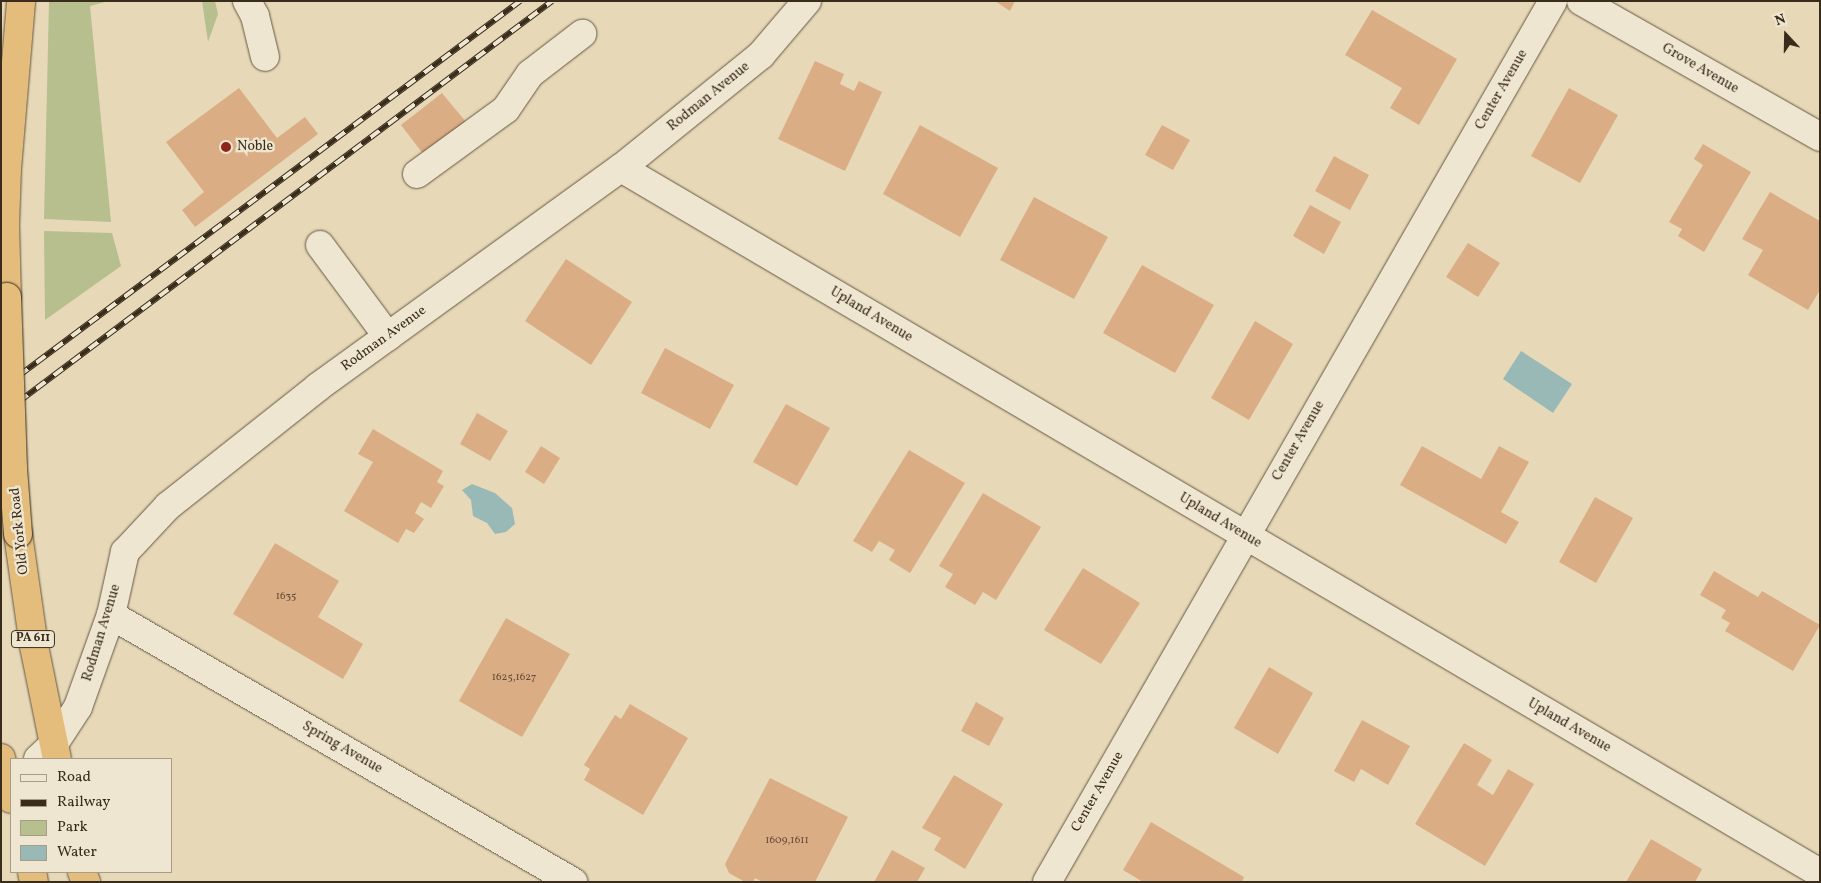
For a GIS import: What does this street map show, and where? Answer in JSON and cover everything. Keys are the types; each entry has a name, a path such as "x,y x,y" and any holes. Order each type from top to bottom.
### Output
{"highway":[{"name":"Old York Road","path":"21,1 7,169 5,226 13,469 18,534 49,754"},
{"path":"1,758 8,789"}],"street":[{"path":"247,1 255,16 265,57"},
{"name":"Rodman Avenue","path":"49,754 78,707 111,615 125,552 168,506 318,387 621,168 761,55 807,1"},
{"name":"Center Avenue","path":"1047,882 1244,536 1554,1"},
{"name":"Grove Avenue","path":"1581,1 1820,137"},
{"path":"417,174 506,109 530,74 582,34"},
{"name":"Upland Avenue","path":"621,168 1820,873"},
{"path":"320,245 388,337"},
{"name":"Spring Avenue","path":"111,615 573,882"}],"green space":[{"path":"49,1 109,1 90,6 111,222 44,219"},
{"path":"202,1 215,1 218,14 208,42"},
{"path":"44,231 112,233 121,266 45,320"}],"water":[{"path":"1521,351 1572,384 1553,413 1503,379"},
{"path":"472,484 495,493 512,508 515,524 506,532 495,534 487,523 473,516 471,500 462,490"}],"building":[{"path":"995,1 1015,1 1010,11"},
{"path":"1372,10 1457,59 1419,125 1390,108 1402,88 1345,55"},
{"path":"815,61 844,74 840,84 854,91 859,81 882,92 845,171 778,139"},
{"path":"239,88 277,138 305,117 318,134 195,227 182,210 204,192 166,142"},
{"path":"1569,88 1618,115 1580,183 1531,156"},
{"path":"442,93 466,122 424,155 401,125"},
{"path":"920,125 998,168 960,237 883,194"},
{"path":"1162,125 1190,140 1173,170 1145,155"},
{"path":"1703,144 1751,172 1704,252 1678,236 1682,229 1669,222 1703,165 1694,159"},
{"path":"1334,156 1369,175 1350,210 1315,191"},
{"path":"1770,192 1820,221 1820,290 1808,310 1748,275 1763,250 1742,239"},
{"path":"1034,197 1108,237 1074,299 1000,260"},
{"path":"1310,205 1341,222 1324,254 1293,236"},
{"path":"1468,243 1500,263 1478,297 1446,277"},
{"path":"566,259 632,302 591,365 525,321"},
{"path":"1142,265 1214,305 1175,373 1103,333"},
{"path":"1255,321 1293,344 1249,420 1211,398"},
{"path":"665,348 734,385 710,429 641,393"},
{"path":"786,404 830,428 797,486 753,462"},
{"path":"477,413 508,431 490,461 460,444"},
{"path":"373,429 443,471 437,482 444,486 431,508 421,502 415,513 424,519 414,533 406,529 398,543 344,511 373,462 358,454"},
{"path":"541,446 560,458 544,484 525,472"},
{"path":"1422,446 1481,479 1499,446 1529,462 1501,512 1519,522 1506,544 1400,485"},
{"path":"909,450 965,483 910,573 889,560 895,550 879,541 872,552 853,541"},
{"path":"983,493 1041,527 996,600 983,592 975,605 945,587 953,574 939,566"},
{"path":"1595,497 1633,518 1596,583 1559,562"},
{"path":"275,543 339,581 318,617 363,644 343,679 233,614"},
{"path":"1083,568 1140,603 1101,664 1044,630"},
{"path":"1714,571 1758,597 1762,591 1820,625 1793,671 1725,631 1730,623 1721,618 1726,610 1700,595"},
{"path":"506,618 570,654 522,737 459,701"},
{"path":"1269,667 1313,693 1278,754 1234,728"},
{"path":"976,702 1004,718 989,746 961,731"},
{"path":"630,704 688,738 643,815 584,780 590,769 584,765 615,715 621,719"},
{"path":"1362,720 1410,746 1388,785 1361,769 1354,782 1334,771"},
{"path":"1464,743 1492,760 1477,785 1493,795 1508,769 1534,784 1485,866 1415,824"},
{"path":"954,775 1003,804 965,869 934,850 941,838 922,828"},
{"path":"770,778 848,817 815,882 763,882 755,878 753,882 745,882 729,873 725,864"},
{"path":"1151,822 1244,877 1242,882 1143,882 1123,870"},
{"path":"1651,839 1702,869 1695,882 1626,882"},
{"path":"892,850 925,868 917,882 874,882"}],"railway":[{"path":"1,389 520,1"},
{"path":"1,415 552,1"}],"place":[{"name":"Noble","path":"226,147"}]}
